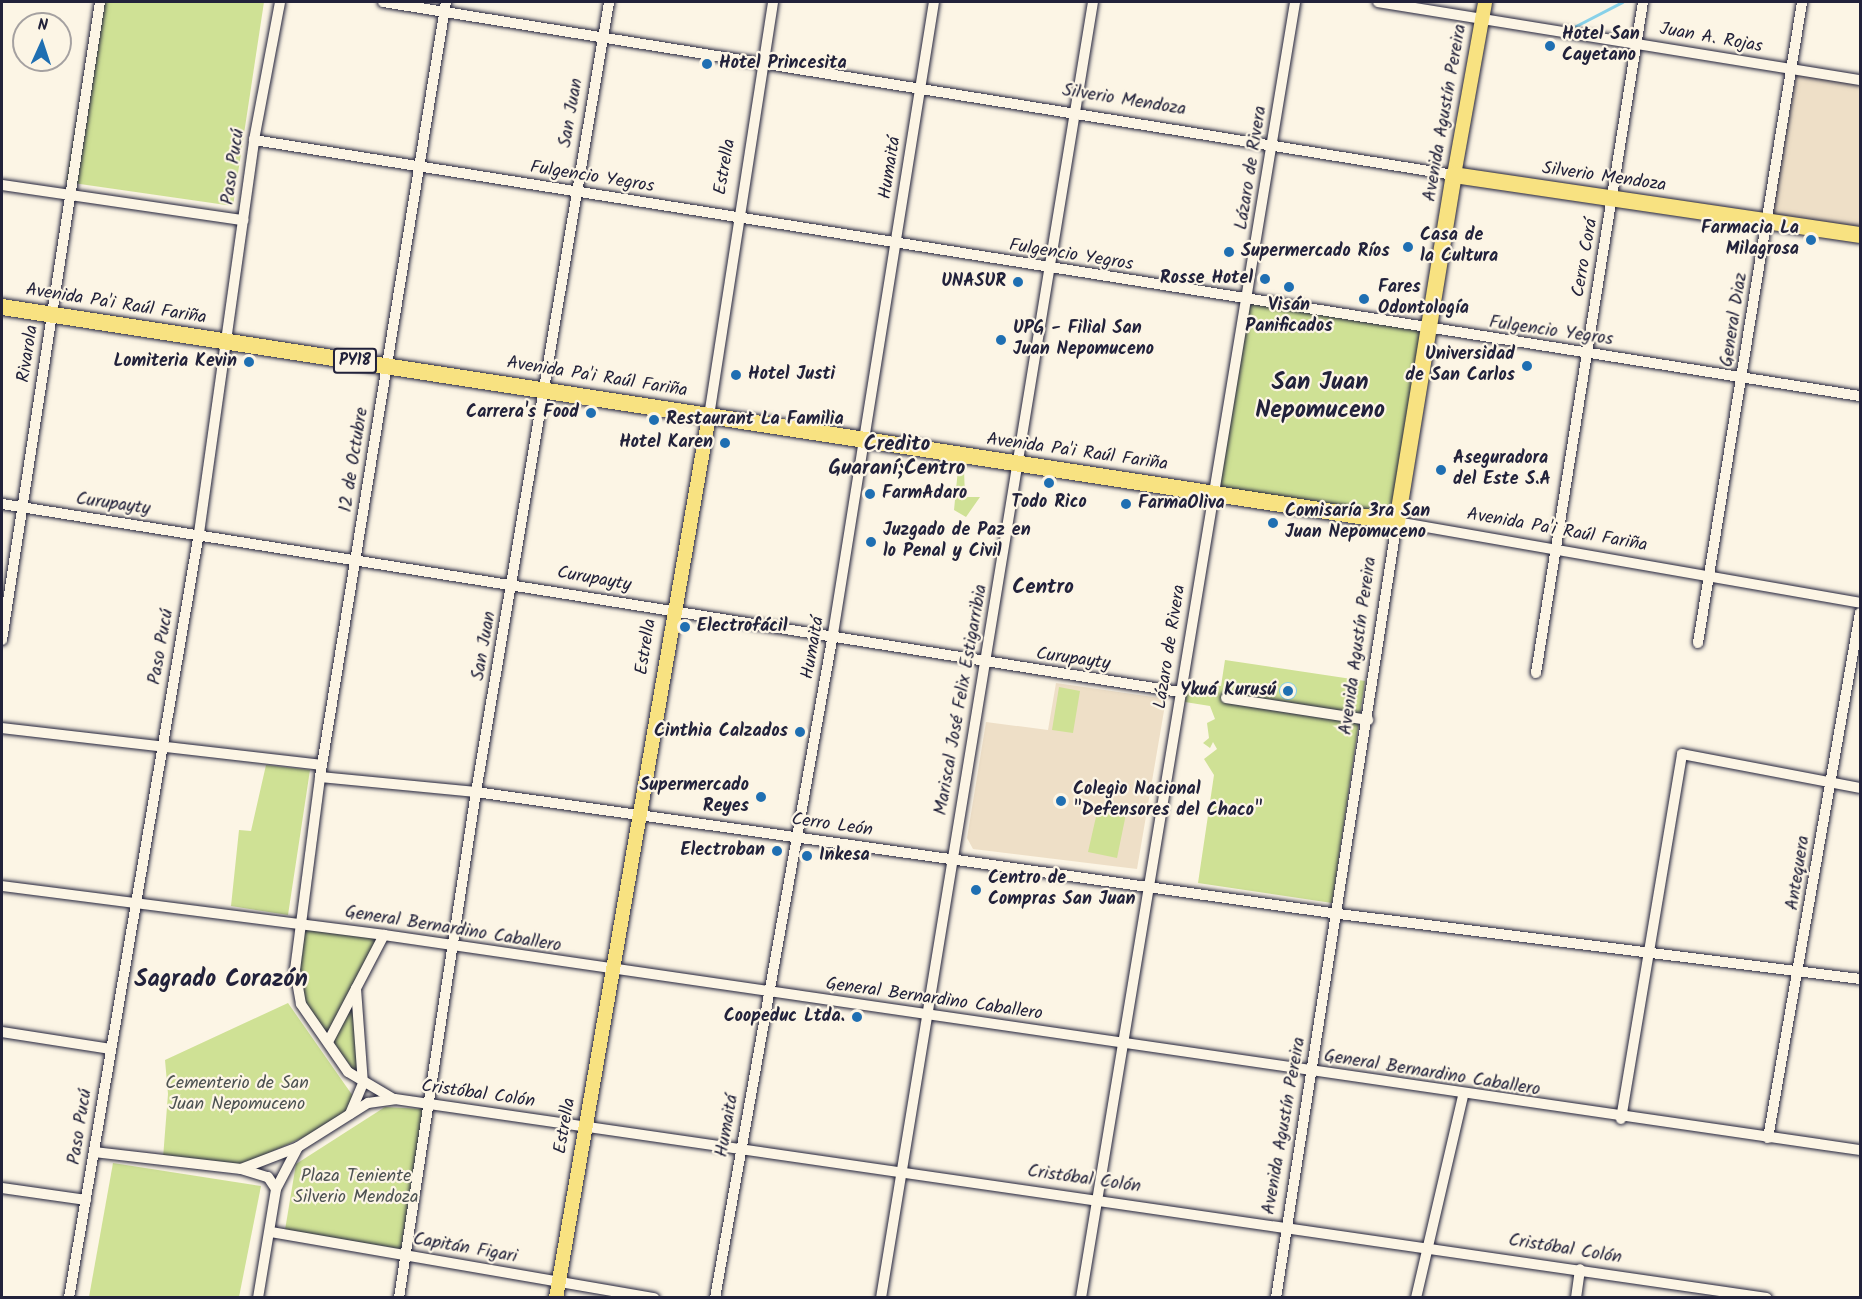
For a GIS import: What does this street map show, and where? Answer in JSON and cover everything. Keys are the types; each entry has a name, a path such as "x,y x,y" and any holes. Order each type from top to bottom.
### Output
{"highway":[{"name":"Silverio Mendoza","path":"1454,175 1860,235"},
{"name":"Avenida Agustín Pereira","path":"1397,522 1454,175"},
{"name":"Avenida Pa'i Raúl Fariña","path":"2,307 541,388 708,416 1397,522"}],"main road":[{"name":"Avenida Agustín Pereira","path":"1454,175 1485,2"},
{"name":"Estrella","path":"556,1298 640,814 671,610 708,416"}],"street":[{"name":"Rivarola","path":"2,640 100,2"},
{"name":"Paso Pucú","path":"69,1298 199,533 254,140 280,2"},
{"name":"Silverio Mendoza","path":"383,2 1454,175"},
{"name":"12 de Octubre","path":"363,1084 328,1042 296,988 300,924 320,777 446,2"},
{"name":"San Juan","path":"399,1298 425,1104 513,583 541,388 609,2"},
{"name":"Estrella","path":"708,416 735,218 773,2"},
{"name":"Humaitá","path":"715,1298 866,440 934,2"},
{"name":"Mariscal José Felix Estigarribia","path":"880,1298 924,1015 986,664 1073,114 1093,2"},
{"name":"Lázaro de Rivera","path":"1081,1298 1100,1199 1148,884 1295,2"},
{"name":"Juan A. Rojas","path":"1378,2 1860,80"},
{"name":"Cerro Corá","path":"1536,673 1643,2"},
{"name":"General Diaz","path":"1698,643 1803,2"},
{"name":"Fulgencio Yegros","path":"254,140 1049,270 1860,396"},
{"path":"2,185 243,220"},
{"name":"Curupayty","path":"2,504 513,583 832,640 1180,692"},
{"name":"Avenida Pa'i Raúl Fariña","path":"1397,522 1860,603"},
{"name":"Avenida Agustín Pereira","path":"1276,1298 1340,914 1397,522"},
{"name":"Antequera","path":"1768,1138 1860,613"},
{"path":"1226,698 1368,720"},
{"path":"2,728 322,765"},
{"path":"1621,1119 1653,953 1682,754 1860,788"},
{"name":"Cerro León","path":"320,777 476,792 796,838 1148,884 1340,914 1860,979"},
{"name":"General Bernardino Caballero","path":"2,886 136,900 384,935 613,972 1125,1043 1463,1096 1860,1150"},
{"path":"328,1042 384,935"},
{"path":"350,1114 363,1084 356,988"},
{"path":"2,1032 111,1049"},
{"path":"363,1084 395,1099"},
{"path":"1416,1298 1425,1246 1463,1096"},
{"path":"241,1169 298,1147 368,1103 395,1099"},
{"name":"Cristóbal Colón","path":"395,1099 1288,1225 1767,1298"},
{"path":"258,1298 276,1189 298,1147"},
{"path":"94,1152 241,1169 268,1177 276,1189"},
{"path":"2,1188 86,1200"},
{"name":"Capitán Figari","path":"270,1232 654,1298"},
{"path":"1576,1298 1580,1269"}],"shaded area":[{"path":"1797,72 1860,82 1860,233 1770,219"},
{"name":"Colegio Nacional \"Defensores del Chaco\"","path":"1056,683 1160,698 1165,705 1137,869 973,849 967,838 986,722 1048,730"}],"green space":[{"path":"96,2 264,2 233,206 66,182"},
{"path":"1249,302 1427,331 1396,520 1214,492"},
{"path":"958,469 964,470 965,497 980,497 966,517 954,510"},
{"path":"1225,660 1365,681 1332,903 1198,883 1214,775 1204,759 1217,749 1213,742 1210,748 1203,743 1209,738 1207,723 1215,719 1210,706 1185,702 1188,682 1221,686"},
{"path":"1059,687 1080,691 1073,733 1052,730"},
{"path":"266,765 310,770 288,915 231,906 239,830 251,831"},
{"path":"1098,808 1126,814 1117,858 1088,852"},
{"path":"300,924 384,935 356,988 363,1084 295,988"},
{"name":"Cementerio de San Juan Nepomuceno","path":"288,1003 355,1099 352,1115 240,1166 163,1158 168,1094 165,1060"},
{"name":"Plaza Teniente Silverio Mendoza","path":"385,1107 423,1109 401,1249 285,1230 296,1164"},
{"path":"113,1163 261,1186 239,1297 89,1297"}],"water":[{"path":"1288,682 1294,685 1297,691 1294,697 1288,700 1282,697 1279,691 1282,685"}],"waterway":[{"path":"1570,29 1622,2"}],"place":[{"name":"Hotel San Cayetano","path":"1550,46"},
{"name":"Hotel Princesita","path":"707,64"},
{"name":"Farmacia La Milagrosa","path":"1811,240"},
{"name":"Casa de la Cultura","path":"1408,247"},
{"name":"Supermercado Ríos","path":"1229,252"},
{"name":"Rosse Hotel","path":"1265,279"},
{"name":"UNASUR","path":"1018,282"},
{"name":"Visán Panificados","path":"1289,287"},
{"name":"Fares Odontología","path":"1364,299"},
{"name":"UPG - Filial San Juan Nepomuceno","path":"1001,340"},
{"name":"Lomiteria Kevin","path":"249,362"},
{"name":"Universidad de San Carlos","path":"1527,366"},
{"name":"Hotel Justi","path":"736,375"},
{"name":"Carrera's Food","path":"591,413"},
{"name":"Restaurant La Familia","path":"654,420"},
{"name":"Hotel Karen","path":"725,443"},
{"name":"Aseguradora del Este S.A","path":"1441,470"},
{"name":"Todo Rico","path":"1049,483"},
{"name":"FarmAdaro","path":"870,494"},
{"name":"FarmaOliva","path":"1126,504"},
{"name":"Comisaría 3ra San Juan Nepomuceno","path":"1273,523"},
{"name":"Juzgado de Paz en lo Penal y Civil","path":"871,542"},
{"name":"Electrofácil","path":"685,627"},
{"name":"Ykuá Kurusú","path":"1288,691"},
{"name":"Cinthia Calzados","path":"800,732"},
{"name":"Supermercado Reyes","path":"761,797"},
{"name":"Colegio Nacional \"Defensores del Chaco\"","path":"1061,801"},
{"name":"Electroban","path":"777,851"},
{"name":"Inkesa","path":"807,856"},
{"name":"Centro de Compras San Juan","path":"976,890"},
{"name":"Coopeduc Ltda.","path":"857,1017"}],"district":[{"name":"San Juan Nepomuceno","path":"1320,397"},
{"name":"Credito Guaraní;Centro","path":"897,457"},
{"name":"Centro","path":"1043,588"},
{"name":"Sagrado Corazón","path":"221,980"}]}
